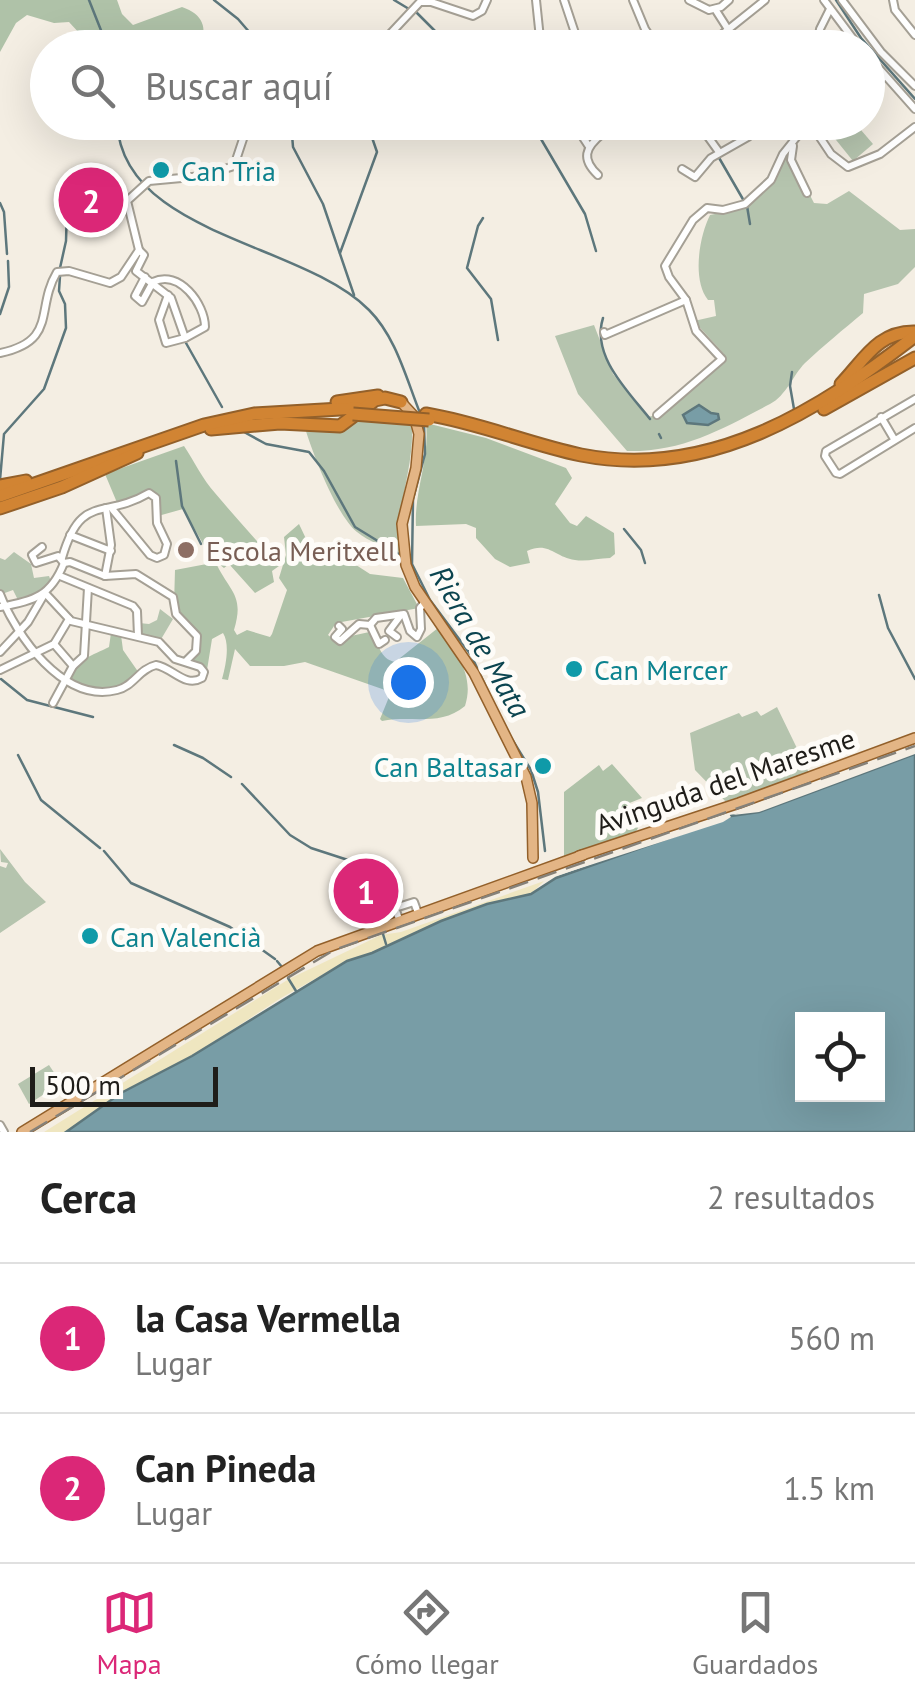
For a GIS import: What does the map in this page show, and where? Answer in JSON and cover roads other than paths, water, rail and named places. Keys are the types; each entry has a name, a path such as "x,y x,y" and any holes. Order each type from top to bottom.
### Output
{"highway":[{"path":"254,414 356,411 428,418 480,425 569,452 637,461 681,458 713,451 791,419 840,386 881,340 892,334 914,336"},
{"path":"824,408 914,336"},
{"path":"428,418 582,460 648,466 699,460 772,435 915,358"},
{"path":"0,502 173,434 254,414 378,396 401,402"},
{"path":"212,429 280,423 340,426 376,400 401,402"},
{"path":"0,502 212,429 356,411"},
{"path":"0,486 84,467"}],"main road":[{"path":"401,402 417,422 419,442 403,515 403,550 410,577 476,677 526,777 539,862"},
{"name":"Avinguda del Maresme","path":"20,1132 296,962 337,942 508,881 539,862 583,855 740,803 915,738"}],"street":[{"path":"394,30 420,2 476,16 487,0"},
{"path":"536,0 539,30"},
{"path":"564,0 574,30"},
{"path":"633,0 647,30"},
{"path":"689,0 702,9 715,10 729,0"},
{"path":"729,30 765,0"},
{"path":"824,0 846,30"},
{"path":"842,0 863,30"},
{"path":"893,0 894,10 914,30"},
{"path":"822,30 830,9"},
{"path":"715,10 727,30"},
{"path":"885,54 915,86"},
{"path":"885,78 915,110"},
{"path":"822,140 848,167 880,154 915,127"},
{"path":"186,338 168,295 135,270 144,255 139,250 127,201 142,185 203,176 234,166 243,140"},
{"path":"585,140 588,145"},
{"path":"592,140 586,158 598,175"},
{"path":"710,140 719,152"},
{"path":"682,169 695,177 719,152 742,140"},
{"path":"657,414 722,359 696,331 686,300 665,268 694,220 708,206 723,210 745,204 768,184 795,140"},
{"path":"796,140 791,160 806,193"},
{"path":"0,353 22,347 36,335 57,272 114,282 139,250"},
{"path":"145,276 136,296 142,302 154,282 171,279 197,301 206,326 186,338 164,342 159,320 168,295"},
{"path":"604,332 620,330 686,300"},
{"path":"915,399 826,451 840,474 915,428"},
{"path":"881,417 894,439"},
{"path":"2,607 31,600 57,583 70,535 83,516 134,502 149,493 154,495 158,526 167,544 164,555 150,555 110,509"},
{"path":"106,576 110,509"},
{"path":"70,535 110,551"},
{"path":"42,547 32,555 35,562 63,560 106,576 136,574 173,597 174,611 197,638 194,656 181,661"},
{"path":"60,576 135,608 138,636"},
{"path":"53,703 73,666 84,656 88,588"},
{"path":"0,594 2,607 34,654 66,678 92,689 112,691 130,684 142,671 156,665 196,682 202,678 202,670 181,661 159,642 69,620 45,593"},
{"path":"0,652 18,634 45,593"},
{"path":"370,625 374,619 402,614 410,632 418,636 421,606 425,602"},
{"path":"339,626 342,630 335,637 338,641 361,623 370,625 380,644 402,614"},
{"path":"376,634 380,617"},
{"path":"0,670 54,644 69,620"},
{"path":"387,636 397,637"},
{"path":"54,644 73,666"},
{"path":"0,1125 4,1132"}],"water":[{"path":"699,405 718,414 719,419 708,425 687,423 683,415"},
{"path":"915,754 915,1132 66,1132 121,1093 192,1056 347,961 441,921 487,904 531,894 556,878 731,816 759,812"}],"waterway":[{"name":"Riera de Mata","path":"89,0 101,30"},
{"path":"214,0 247,30"},
{"path":"394,0 409,9"},
{"path":"836,0 856,30"},
{"path":"416,12 434,30"},
{"path":"885,65 915,99"},
{"name":"Riera de Mata","path":"122,140 127,160 149,189 181,213 339,287 369,310 393,345 420,413"},
{"path":"292,140 323,204 354,295"},
{"path":"340,253 377,152 373,140"},
{"path":"542,140 585,214 596,251"},
{"path":"718,156 744,201"},
{"path":"0,203 7,254"},
{"path":"747,206 750,224"},
{"path":"60,268 67,207"},
{"path":"483,218 467,268 491,299 498,340"},
{"path":"0,314 9,287 8,261"},
{"path":"0,480 4,434 44,389 66,328 60,276"},
{"path":"603,318 602,346 607,359 650,419"},
{"path":"186,343 222,407"},
{"path":"792,372 794,409"},
{"name":"Riera de Mata","path":"424,425 425,454 413,499 412,564 430,600 471,655 493,702"},
{"path":"244,432 266,444 309,452 355,527 399,554"},
{"path":"659,434 661,438"},
{"path":"176,461 182,506 201,544"},
{"path":"624,529 641,550 645,563"},
{"path":"879,595 888,628 915,679"},
{"path":"1,679 27,700 93,717"},
{"name":"Riera de Mata","path":"510,736 531,770 538,792 545,851"},
{"path":"174,745 231,777"},
{"path":"18,755 41,800 100,848"},
{"path":"242,784 290,835 311,848 351,861 379,923"},
{"path":"104,851 131,883 230,927 275,959"},
{"path":"383,934 386,944"},
{"path":"277,961 282,967"},
{"path":"288,978 296,991"}],"railway":[{"path":"30,1132 334,950 915,746"}],"place":[{"name":"Can Tria","path":"161,170"},
{"name":"Can Pineda","path":"91,200"},
{"name":"Escola Meritxell","path":"186,550"},
{"name":"Can Mercer","path":"574,669"},
{"name":"Can Baltasar","path":"543,766"},
{"name":"la Casa Vermella","path":"366,891"},
{"name":"Can Valencià","path":"90,936"}]}
